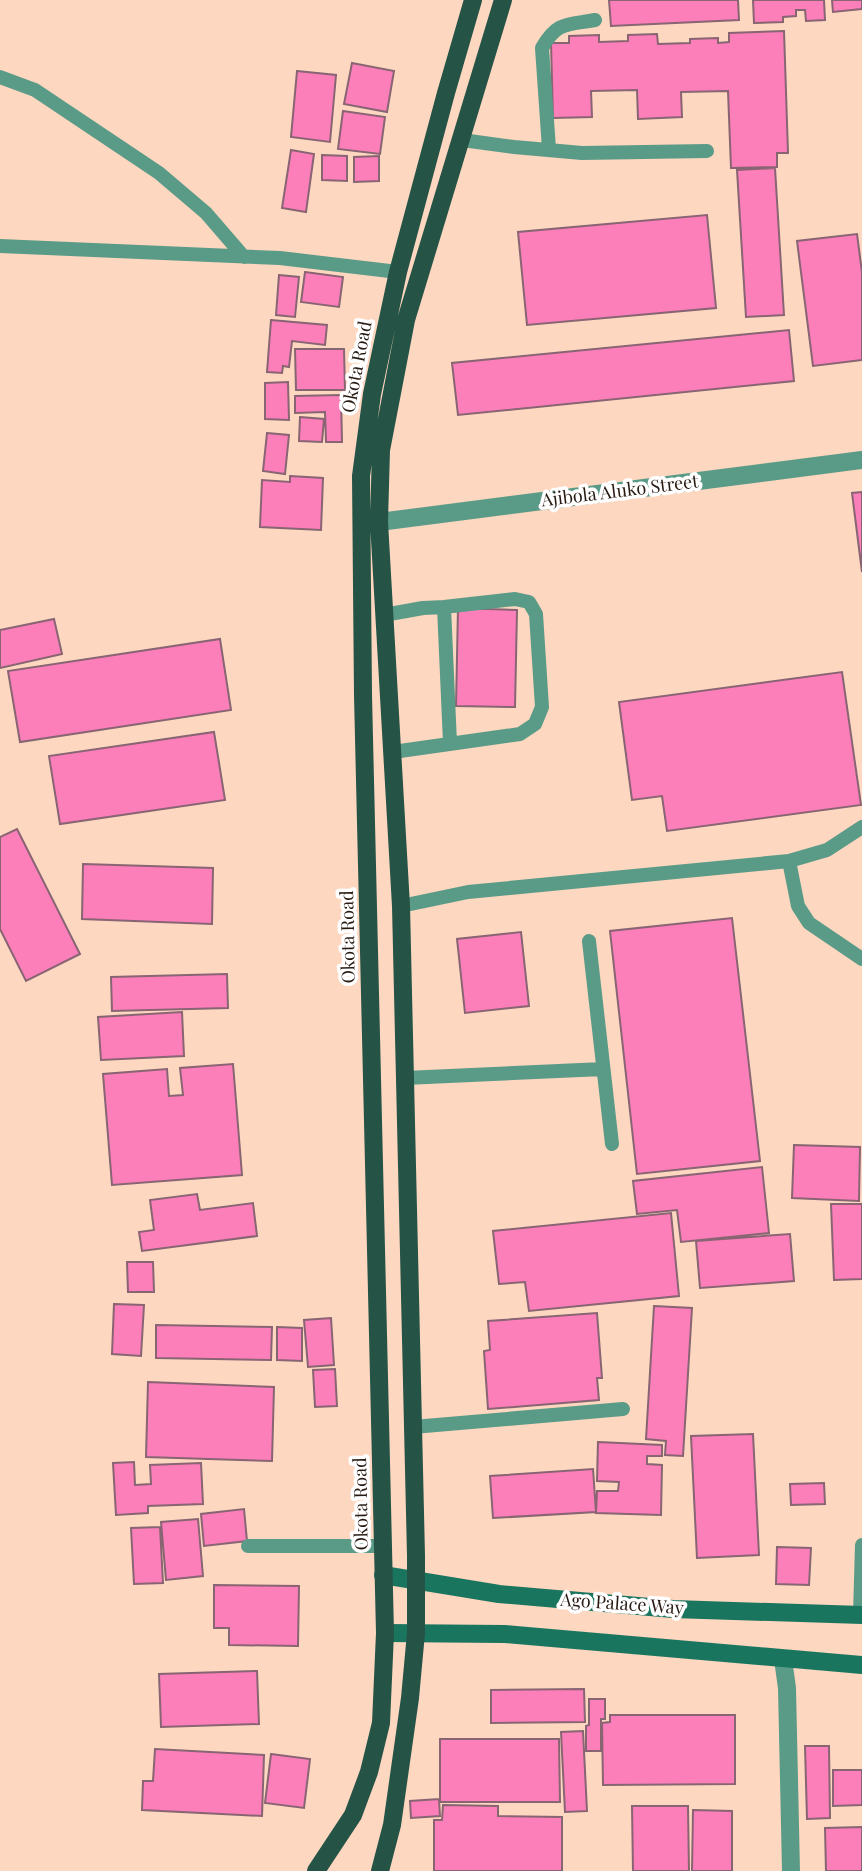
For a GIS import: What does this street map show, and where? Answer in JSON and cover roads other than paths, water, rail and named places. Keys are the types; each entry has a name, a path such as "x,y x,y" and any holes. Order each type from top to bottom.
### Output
{"main road":[{"name":"Okota Road","path":"316,1871 353,1815 369,1772 381,1723 385,1633 363,695 361,476 372,394 398,272 473,0"},
{"path":"380,1871 393,1825 416,1633 401,906 379,522 381,450 407,320 503,0"},
{"name":"Ago Palace Way","path":"383,1575 499,1594 673,1609 861,1615"},
{"path":"385,1633 505,1634 862,1665"}],"street":[{"name":"Ajibola Aluko Street","path":"379,522 862,460"},
{"path":"783,1658 788,1688 791,1871"}],"lane":[{"path":"549,149 542,48 559,26 595,20"},
{"path":"0,77 35,90 159,173 206,213 244,257"},
{"path":"462,139 582,153 707,150"},
{"path":"0,246 280,258 398,272"},
{"path":"384,615 423,608 515,599 529,603 536,614 542,707 535,724 520,734 393,752"},
{"path":"444,607 450,743"},
{"path":"401,906 468,892 789,861 827,850 862,827"},
{"path":"789,861 798,906 809,923 862,960"},
{"path":"589,941 612,1144"},
{"path":"405,1078 603,1069"},
{"path":"412,1427 623,1409"},
{"path":"861,1615 862,1545"},
{"path":"248,1546 383,1546"}]}
